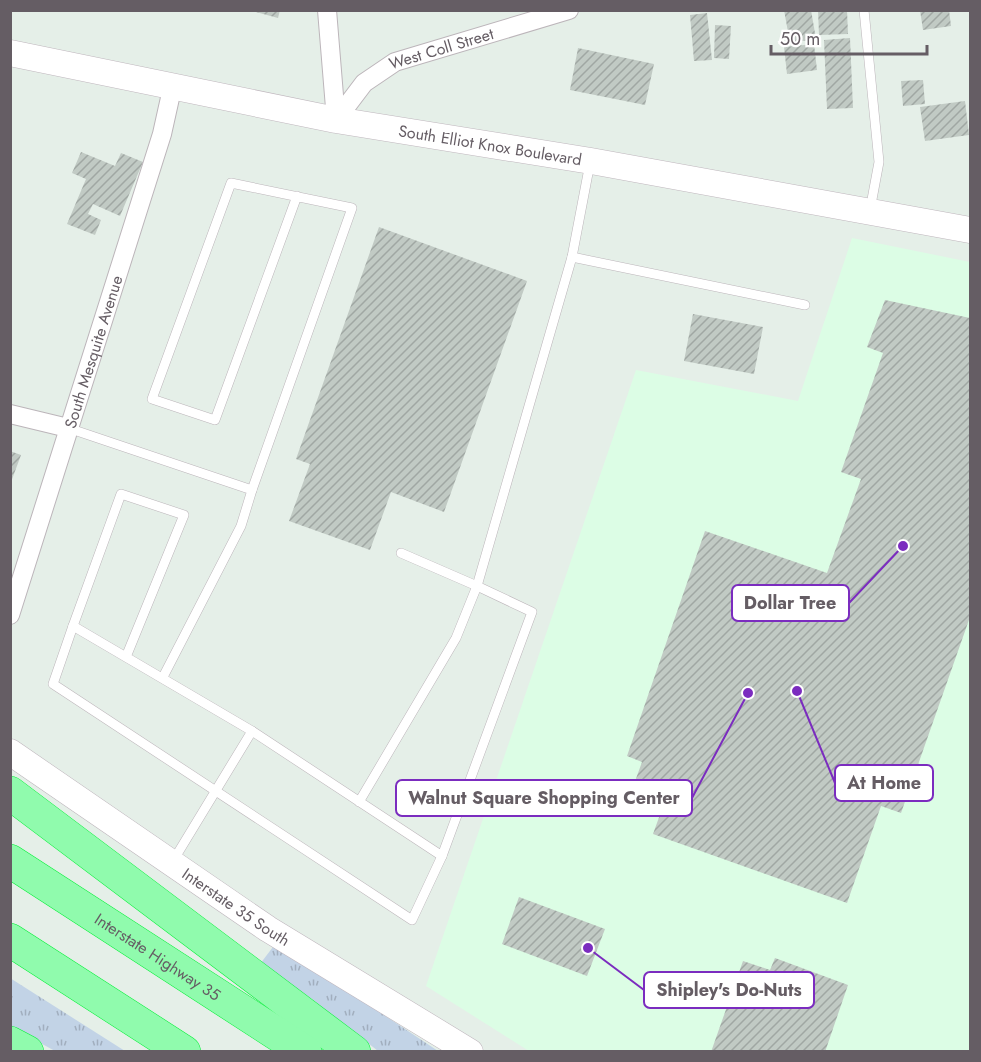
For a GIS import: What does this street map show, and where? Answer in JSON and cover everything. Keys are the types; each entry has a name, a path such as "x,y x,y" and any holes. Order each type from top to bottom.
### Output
{"highway":[{"path":"10,792 354,1052"},
{"name":"Interstate Highway 35","path":"10,861 305,1052"},
{"path":"10,940 184,1052"},
{"path":"10,1043 27,1052"}],"main road":[{"name":"South Elliot Knox Boulevard","path":"10,53 172,89 336,120 591,161 970,230"},
{"name":"Interstate 35 South","path":"10,752 268,929 470,1052"}],"street":[{"path":"327,10 336,120"},
{"name":"West Coll Street","path":"336,120 364,83 395,62 569,10"},
{"name":"South Mesquite Avenue","path":"10,615 162,134 172,89"},
{"path":"10,414 68,428"}],"lane":[{"path":"864,10 879,162 869,212"},
{"path":"359,802 456,638 477,586 572,257 591,161"},
{"path":"163,677 241,526 352,208 297,196 231,183 152,399 215,420 297,196"},
{"path":"572,257 806,305"},
{"path":"68,428 252,490"},
{"path":"126,657 184,515 122,494 53,684 412,920 442,856 532,612 401,553"},
{"path":"73,626 252,731 442,856"},
{"path":"172,863 252,731"}],"shaded area":[{"path":"852,238 970,262 970,1051 529,1051 426,986 636,370 798,401"}],"green space":[{"path":"276,943 438,1051 378,1051 312,999 260,964"},
{"path":"10,978 125,1051 55,1051 11,1027"}],"building":[{"path":"248,10 280,10 278,18"},
{"path":"784,10 811,10 816,39 790,43"},
{"path":"818,10 847,10 848,34 819,35"},
{"path":"920,10 949,10 951,26 923,30"},
{"path":"707,13 712,60 694,61 690,15"},
{"path":"715,25 731,26 729,59 714,58"},
{"path":"850,38 853,108 827,109 824,40"},
{"path":"814,44 817,70 787,74 784,47"},
{"path":"578,48 654,64 645,105 570,90"},
{"path":"923,80 925,104 903,106 901,81"},
{"path":"965,101 969,135 925,141 920,107"},
{"path":"81,152 115,166 121,153 143,162 120,216 93,204 88,214 101,220 95,235 67,224 86,179 72,173"},
{"path":"379,227 527,281 444,512 391,492 370,550 289,521 310,464 296,459"},
{"path":"885,300 970,318 970,617 901,813 881,806 847,903 653,834 662,809 629,798 642,762 627,756 705,531 827,573 861,479 841,472 883,353 867,347"},
{"path":"693,314 763,327 754,374 684,361"},
{"path":"10,451 21,455 11,482 10,482"},
{"path":"519,897 605,929 587,976 502,944"},
{"path":"775,958 848,985 825,1052 711,1052 743,961 770,970"}],"place":[{"name":"Dollar Tree","path":"903,546"},
{"name":"At Home","path":"797,691"},
{"name":"Walnut Square Shopping Center","path":"748,693"},
{"name":"Shipley's Do-Nuts","path":"588,948"}]}
